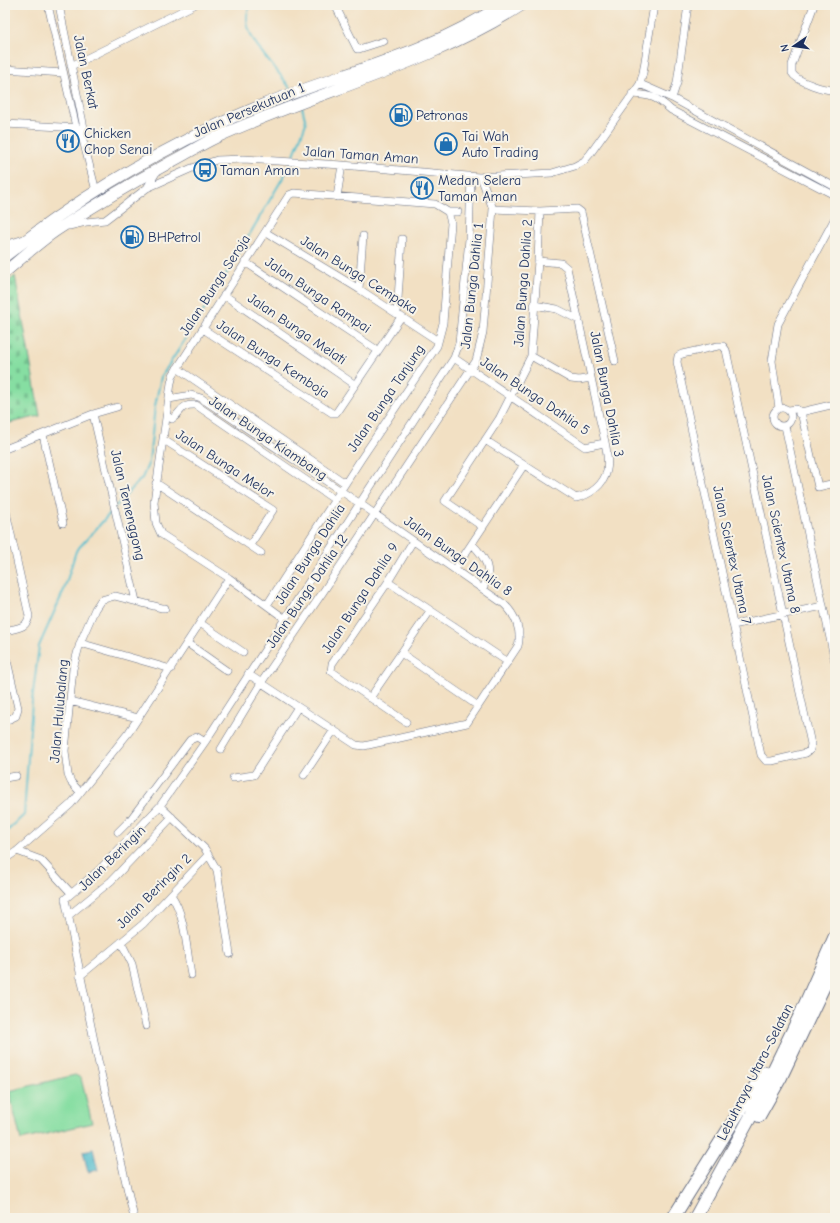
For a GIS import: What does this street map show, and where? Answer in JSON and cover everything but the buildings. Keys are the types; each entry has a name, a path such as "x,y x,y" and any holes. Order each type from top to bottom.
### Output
{"highway":[{"name":"Jalan Persekutuan 1","path":"5,256 96,191 201,134 286,96 380,62 448,35 487,15 502,5"},
{"name":"Jalan Persekutuan 1","path":"5,272 56,231 130,183 216,138 309,100 409,63 489,26 522,5"},
{"name":"Lebuhraya Utara–Selatan","path":"695,1218 751,1116 802,1011 835,936"},
{"path":"673,1218 758,1082 829,951"},
{"name":"Lebuhraya Utara–Selatan","path":"703,1218 781,1077 835,963"}],"street":[{"path":"48,5 76,128 83,140"},
{"name":"Jalan Berkat","path":"59,5 84,128 83,140 96,191"},
{"path":"71,66 194,5"},
{"path":"335,5 357,49 359,50 384,41"},
{"name":"Jalan Taman Aman","path":"147,188 192,168 218,160 243,159 342,165 471,177 552,173 575,166 584,161 590,154 640,84 652,19 653,5"},
{"path":"684,115 676,108 672,98 677,83 688,5"},
{"path":"814,5 792,65 792,72 797,79 828,90 835,89"},
{"path":"5,60 6,69 64,72"},
{"path":"640,84 672,98 835,187"},
{"path":"632,94 650,95 660,100 671,110 684,115 835,195"},
{"path":"5,124 84,128"},
{"path":"337,197 342,165"},
{"path":"56,231 76,224 105,220 147,188 159,169"},
{"name":"Jalan Bunga Dahlia 1","path":"375,514 471,369 479,353 483,332 493,209 481,176"},
{"name":"Jalan Bunga Dahlia","path":"69,895 99,870 160,806 205,742 454,358 460,343 469,239 471,177"},
{"name":"Jalan Bunga Seroja","path":"229,578 162,535 156,523 154,514 156,483 164,440 168,399 171,383 177,368 289,195 294,193 435,204 448,212"},
{"path":"493,209 540,211 577,209 581,212 615,361"},
{"name":"Jalan Bunga Dahlia 2","path":"483,527 445,500 511,398 531,356 540,211"},
{"path":"448,212 458,212"},
{"name":"Jalan Bunga Tanjung","path":"267,605 345,483 437,346 442,323 451,223 448,212"},
{"path":"779,408 772,361 778,324 835,218"},
{"name":"Jalan Bunga Cempaka","path":"265,232 359,289 438,341"},
{"path":"359,289 363,236"},
{"path":"5,245 31,237"},
{"path":"354,384 399,316 402,239"},
{"name":"Jalan Bunga Dahlia 3","path":"485,440 576,498 586,496 596,489 605,478 608,463 567,268 561,263 538,261"},
{"name":"Jalan Bunga Rampai","path":"245,262 377,350"},
{"name":"Jalan Bunga Melati","path":"224,295 354,384"},
{"path":"534,305 557,309 579,320"},
{"name":"Jalan Bunga Kemboja","path":"203,329 329,412 336,413 354,384"},
{"name":"Jalan Scientex Utama 8","path":"677,362 678,356 682,354 718,346 723,346 726,350 811,744 810,750 806,753 772,761 766,760 761,754"},
{"path":"531,356 571,379 579,380 591,378"},
{"name":"Jalan Bunga Dahlia 5","path":"454,358 585,447 604,443"},
{"name":"Jalan Scientex Utama 7","path":"677,362 761,754"},
{"name":"Jalan Bunga Kiambang","path":"177,368 345,483"},
{"name":"Jalan Bunga Dahlia 8","path":"168,399 192,395 201,398 359,503 483,588 511,610 516,621 519,642 518,646 467,723 364,746 356,745 248,674"},
{"name":"Jalan Bunga Kiambang","path":"167,416 172,419 183,406 188,404 196,405 335,500"},
{"path":"779,408 784,408 790,414 798,416 801,412 835,404"},
{"path":"5,449 94,414 116,407"},
{"path":"779,408 775,411 774,420 776,424 784,426 789,423 790,414"},
{"path":"801,412 818,487 835,484"},
{"name":"Jalan Temenggong","path":"94,414 136,601"},
{"path":"784,426 835,662"},
{"path":"43,435 63,523"},
{"name":"Jalan Bunga Melor","path":"164,440 273,510 250,545"},
{"path":"455,569 524,465"},
{"path":"156,483 261,553"},
{"path":"5,507 29,616 28,622 23,627 5,631"},
{"name":"Jalan Bunga Dahlia 12","path":"221,749 261,683 375,514"},
{"name":"Jalan Bunga Dahlia 9","path":"370,698 331,671 332,664 388,582 413,541"},
{"path":"472,544 487,564 489,575 483,588"},
{"path":"5,859 17,851 71,804 138,718 229,578 284,618"},
{"path":"388,582 508,662"},
{"name":"Jalan Hulubalang","path":"80,792 70,782 66,769 65,751 73,669 80,643 95,609 101,600 115,596 136,601"},
{"path":"136,601 165,608"},
{"path":"733,625 823,606"},
{"path":"406,722 370,698 430,611"},
{"path":"200,623 243,652"},
{"path":"80,643 171,668"},
{"path":"187,643 227,671"},
{"path":"5,652 18,708 16,716 5,721"},
{"path":"401,653 478,706"},
{"path":"70,701 138,718"},
{"path":"232,778 254,775 298,707"},
{"path":"304,775 334,730"},
{"path":"118,832 134,815 190,740 197,737 205,742"},
{"path":"5,778 16,776"},
{"path":"160,806 205,849 217,870 230,954"},
{"name":"Jalan Beringin","path":"68,916 110,881 172,817"},
{"path":"17,851 41,860 69,895 64,901 99,1066 134,1218"},
{"name":"Jalan Beringin 2","path":"80,976 143,924 208,855"},
{"path":"171,895 176,901 180,912 192,975"},
{"path":"121,942 132,964 146,1026"}],"green space":[{"path":"15,276 40,416 5,424 5,285"},
{"path":"75,1075 81,1078 92,1123 21,1140 9,1091"}],"water":[{"path":"93,1149 98,1170 88,1172 83,1151"}],"waterway":[{"path":"251,5 247,16 248,27 253,38 291,90"},
{"path":"292,160 306,123 302,107"},
{"path":"116,506 142,478 149,462 155,406 161,377 215,293 291,164"},
{"path":"5,833 24,815 32,701 39,646 64,590 76,551 114,509"}],"place":[{"name":"Petronas","path":"401,115"},
{"name":"Chicken Chop Senai","path":"68,141"},
{"name":"Tai Wah Auto Trading","path":"446,144"},
{"name":"Taman Aman","path":"205,170"},
{"name":"Medan Selera Taman Aman","path":"422,188"},
{"name":"BHPetrol","path":"132,237"}]}
